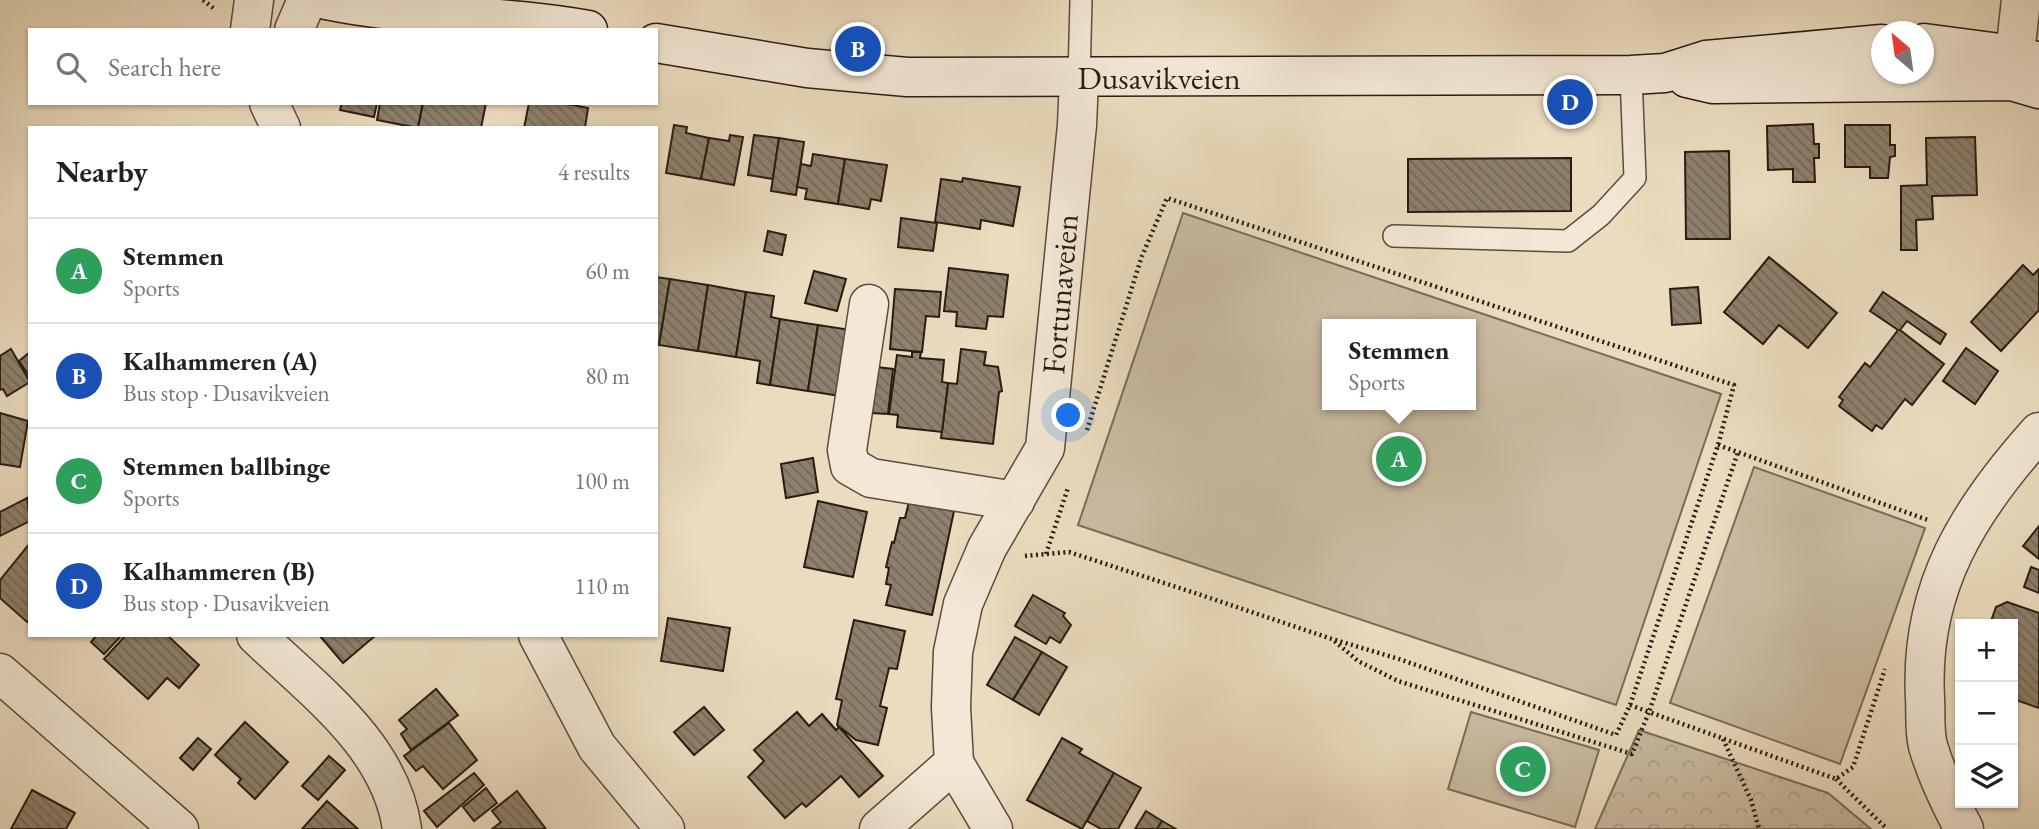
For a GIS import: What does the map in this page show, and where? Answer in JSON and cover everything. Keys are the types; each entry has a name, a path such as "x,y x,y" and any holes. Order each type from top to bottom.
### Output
{"street":[{"path":"250,28 254,0"},
{"path":"295,28 307,0"},
{"path":"326,0 366,9 539,21 577,28"},
{"path":"478,0 539,21"},
{"path":"1934,46 2026,72 2021,0"},
{"name":"Dusavikveien","path":"658,43 807,68 907,77 1079,79 1648,74 1713,84 2026,72"},
{"name":"Dusavikveien","path":"1648,74 1706,60 1871,45"},
{"name":"Fortunaveien","path":"993,829 954,763 951,707 953,652 963,604 987,548 1045,448 1077,125 1079,79"},
{"path":"869,304 847,450 850,466 871,478 1015,501"},
{"path":"1964,829 1928,744 1923,667 1933,612 1961,533 2007,467 2039,432"},
{"path":"258,637 357,733 383,770 399,804 402,829"},
{"path":"539,637 597,747 665,829"},
{"path":"0,673 179,829"},
{"path":"879,829 954,763"}],"lane":[{"path":"1079,79 1081,0"},
{"path":"1394,236 1568,241 1601,215 1635,178 1648,74"}],"path":[{"path":"987,548 1016,556 1069,552 1399,659 1616,735 1630,705 1718,445 1734,385 1167,198 1142,256 1084,441"},
{"path":"1718,445 1933,522"},
{"path":"1332,639 1358,661 1398,681 1632,754 1649,712 1738,452"},
{"path":"1046,554 1071,478"},
{"path":"1836,779 1853,767 1887,664"},
{"path":"1630,705 1836,779 1887,829"},
{"path":"1722,738 1751,800 1759,829"}],"green space":[{"path":"1183,213 1721,394 1616,705 1078,525"},
{"path":"1754,467 1925,528 1840,764 1670,703"},
{"path":"1471,712 1599,750 1575,827 1448,789"},
{"path":"1639,730 1828,793 1871,829 1595,829"}],"building":[{"path":"341,105 377,105 374,117 340,110"},
{"path":"380,105 423,105 418,126 377,120"},
{"path":"423,105 486,105 481,126 418,126"},
{"path":"529,105 573,105 588,108 585,126 524,126"},
{"path":"1813,124 1814,144 1819,144 1819,158 1814,158 1815,182 1793,182 1793,169 1768,170 1767,126"},
{"path":"674,125 687,127 686,133 709,138 701,179 666,173"},
{"path":"1845,125 1890,125 1890,145 1895,145 1895,156 1890,157 1888,178 1870,178 1870,167 1845,167"},
{"path":"730,135 743,137 734,185 701,179 709,138 729,141"},
{"path":"754,135 779,138 773,179 748,175"},
{"path":"1975,137 1977,195 1932,196 1933,219 1916,220 1917,250 1901,250 1901,186 1927,185 1926,138"},
{"path":"779,138 804,142 796,195 771,191"},
{"path":"1729,151 1730,239 1686,239 1685,152"},
{"path":"813,154 845,159 838,204 805,199 807,189 797,187 801,164 811,166"},
{"path":"1571,158 1571,211 1408,212 1408,159"},
{"path":"845,159 887,165 881,201 871,199 869,209 838,204"},
{"path":"963,178 1020,187 1013,226 981,220 980,229 935,222 941,179 962,182"},
{"path":"901,218 937,223 933,251 898,247"},
{"path":"768,231 786,235 782,255 764,251"},
{"path":"1769,257 1837,313 1808,348 1779,325 1763,344 1724,312"},
{"path":"2023,265 2033,275 2039,269 2039,310 2001,351 1971,322"},
{"path":"949,268 1008,275 1003,317 988,316 986,329 956,326 957,312 944,311"},
{"path":"814,271 846,279 837,311 805,303"},
{"path":"658,277 670,279 658,345"},
{"path":"670,279 708,285 698,351 659,345"},
{"path":"708,285 746,292 736,357 698,351"},
{"path":"1698,287 1701,323 1672,325 1670,289"},
{"path":"895,289 941,292 939,317 926,316 922,352 890,349"},
{"path":"746,292 774,296 771,317 780,319 770,385 757,383 760,361 736,357"},
{"path":"1883,292 1946,334 1940,344 1907,321 1900,330 1944,364 1912,405 1905,399 1882,429 1876,425 1872,431 1839,406 1843,400 1839,397 1865,363 1870,367 1898,330 1870,311"},
{"path":"780,319 818,325 808,391 770,385"},
{"path":"818,325 857,331 847,397 808,391"},
{"path":"1966,348 1998,371 1975,404 1943,381"},
{"path":"11,349 28,379 28,383 7,396 3,389 0,390 0,356"},
{"path":"961,349 986,352 984,365 998,367 1002,391 999,392 993,444 941,438 948,383 957,384"},
{"path":"912,352 921,352 920,358 944,360 942,382 948,383 942,432 897,427 898,415 889,414 897,355 912,357"},
{"path":"28,354 28,374 19,361"},
{"path":"876,367 893,369 888,414 871,413"},
{"path":"0,413 28,421 20,467 0,464"},
{"path":"813,458 818,492 786,498 781,464"},
{"path":"27,498 28,522 0,536 0,512"},
{"path":"818,501 867,512 853,577 804,567"},
{"path":"909,502 954,511 932,615 886,605 891,585 886,584 889,568 886,567 900,518 905,518"},
{"path":"2039,526 2039,559 2023,546"},
{"path":"28,545 27,622 0,598 0,580"},
{"path":"2031,567 2039,570 2039,593 2024,587"},
{"path":"1033,595 1065,613 1063,616 1071,625 1060,643 1050,637 1046,644 1015,626"},
{"path":"2007,602 2039,613 2039,708 2018,701 2018,619 1992,619 1996,607"},
{"path":"668,618 730,628 723,671 661,661"},
{"path":"854,620 905,631 897,669 889,668 880,706 887,708 878,745 856,740 837,725 842,700 836,699"},
{"path":"95,637 120,637 104,654 91,642"},
{"path":"124,637 169,637 199,665 179,688 167,678 148,699 104,659"},
{"path":"321,637 374,637 343,663"},
{"path":"1015,637 1042,652 1013,700 987,685"},
{"path":"1042,652 1067,667 1039,715 1013,700"},
{"path":"436,689 458,715 411,750 401,734 407,729 399,720"},
{"path":"704,707 724,730 694,755 674,732"},
{"path":"797,712 809,726 822,714 836,730 839,727 883,776 859,797 841,776 806,807 802,803 785,818 748,777 764,761 754,750"},
{"path":"245,722 288,762 255,799 238,783 241,779 215,755"},
{"path":"449,723 477,760 443,789 423,766 416,771 404,756"},
{"path":"198,738 211,749 193,770 180,758"},
{"path":"1062,738 1082,749 1079,753 1114,773 1082,829 1027,800"},
{"path":"329,756 345,770 318,800 302,786"},
{"path":"474,773 484,785 437,827 424,811"},
{"path":"1114,773 1141,788 1118,829 1101,829 1087,821"},
{"path":"486,788 497,803 474,821 463,807"},
{"path":"32,790 75,813 66,829 11,829"},
{"path":"517,791 546,829 492,829 501,822 492,811"},
{"path":"327,801 358,829 302,829"},
{"path":"1146,811 1162,821 1157,829 1135,829"},
{"path":"1162,821 1176,829 1157,829"}],"place":[{"name":"Kalhammeren (A)","path":"858,49"},
{"name":"Kalhammeren (B)","path":"1570,102"},
{"name":"Stemmen","path":"1399,459"},
{"name":"Stemmen ballbinge","path":"1523,769"}]}
